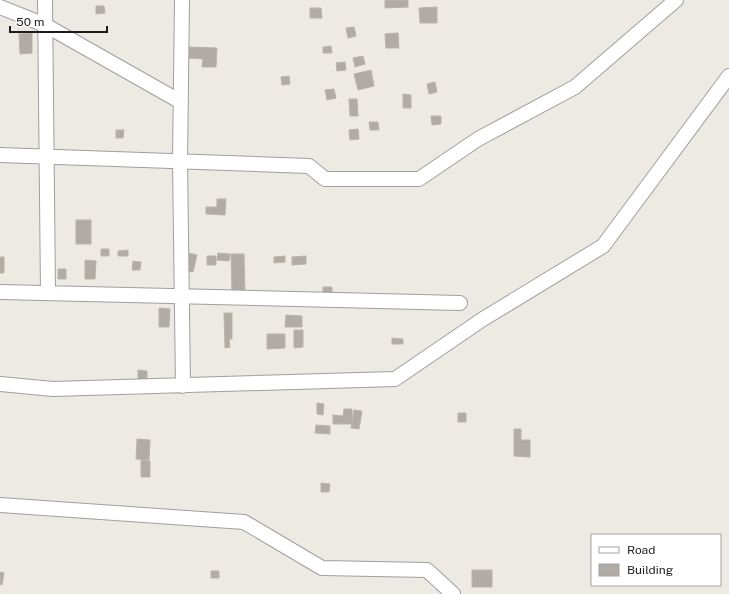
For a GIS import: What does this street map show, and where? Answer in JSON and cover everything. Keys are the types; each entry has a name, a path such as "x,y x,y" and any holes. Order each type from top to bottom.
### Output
{"street":[{"path":"45,0 48,293"},
{"path":"182,0 180,161 183,386"},
{"path":"0,155 310,166 325,179 419,180 478,139 575,87 676,0"},
{"path":"0,7 45,25 181,102"},
{"path":"0,384 53,389 395,379 483,318 604,246 729,76"},
{"path":"0,292 460,304"},
{"path":"0,505 244,522 322,568 427,570 453,594"}],"building":[{"path":"385,0 408,0 408,7 385,8"},
{"path":"96,6 104,6 105,13 96,14"},
{"path":"437,7 437,23 420,23 419,8"},
{"path":"310,8 321,8 322,18 310,18"},
{"path":"354,27 356,36 348,38 346,28"},
{"path":"32,33 32,53 20,54 19,34"},
{"path":"398,33 399,48 386,48 385,34"},
{"path":"331,46 332,53 323,53 323,47"},
{"path":"189,47 217,48 216,67 202,67 203,59 188,58"},
{"path":"363,56 365,64 355,67 353,58"},
{"path":"345,62 346,70 337,71 336,63"},
{"path":"371,70 374,86 358,90 354,74"},
{"path":"289,76 290,84 282,85 281,77"},
{"path":"435,82 437,92 429,94 427,84"},
{"path":"334,89 336,98 327,100 325,90"},
{"path":"403,94 411,95 411,108 403,108"},
{"path":"349,99 357,99 358,116 350,116"},
{"path":"431,116 441,116 441,124 432,125"},
{"path":"369,122 378,122 379,130 370,130"},
{"path":"358,129 359,139 350,140 349,130"},
{"path":"116,130 124,130 123,138 116,138"},
{"path":"217,199 226,199 225,215 206,214 206,207 217,207"},
{"path":"76,220 91,220 91,244 76,244"},
{"path":"101,249 109,249 109,256 101,256"},
{"path":"128,250 128,256 118,256 118,251"},
{"path":"189,253 197,255 193,272 185,271"},
{"path":"218,253 230,254 229,261 217,260"},
{"path":"231,254 244,254 245,294 232,294"},
{"path":"207,256 216,256 216,265 207,265"},
{"path":"285,256 285,262 274,263 274,257"},
{"path":"306,256 306,264 292,265 292,257"},
{"path":"0,257 4,257 4,273 0,273"},
{"path":"85,260 96,261 95,279 85,279"},
{"path":"133,261 141,262 140,270 132,270"},
{"path":"58,269 66,269 66,279 58,279"},
{"path":"323,287 332,287 332,297 323,297"},
{"path":"159,308 170,309 169,327 159,327"},
{"path":"224,313 232,313 232,339 229,339 230,347 225,348"},
{"path":"286,315 302,316 302,327 285,327"},
{"path":"294,330 303,330 303,347 294,348"},
{"path":"267,334 285,334 285,348 267,349"},
{"path":"392,338 403,339 403,344 392,344"},
{"path":"138,370 147,371 147,382 138,381"},
{"path":"317,403 324,404 323,415 317,414"},
{"path":"344,409 352,409 352,424 333,424 333,415 343,416"},
{"path":"354,410 362,411 359,429 351,428"},
{"path":"458,413 466,413 466,422 458,422"},
{"path":"316,425 330,426 330,434 315,433"},
{"path":"514,429 521,429 521,440 530,440 530,457 514,456"},
{"path":"137,439 150,440 149,460 136,459"},
{"path":"141,460 150,461 150,477 141,477"},
{"path":"321,483 330,484 329,492 321,492"},
{"path":"472,570 492,570 492,587 472,587"},
{"path":"211,571 219,571 219,578 211,578"},
{"path":"0,572 4,573 2,585 0,584"}]}
